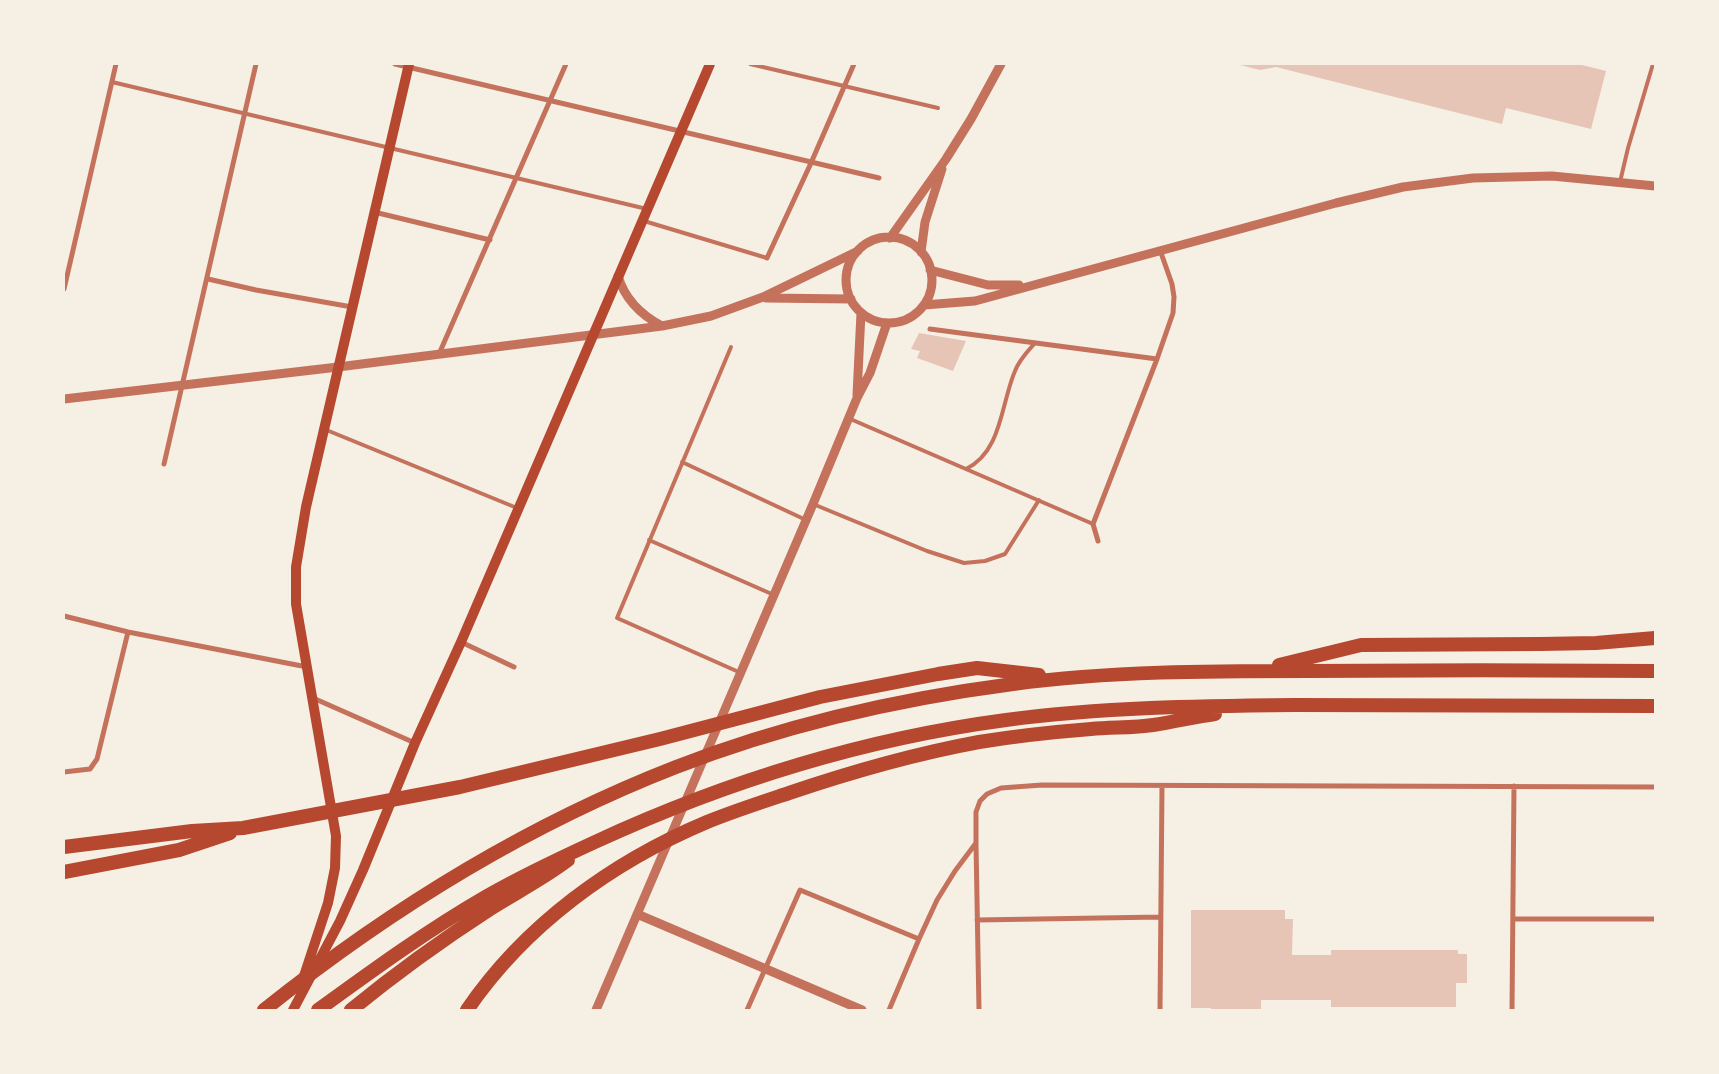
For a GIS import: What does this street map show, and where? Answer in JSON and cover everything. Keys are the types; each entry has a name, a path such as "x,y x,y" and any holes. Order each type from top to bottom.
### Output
{"highway":[{"path":"1256,671 1361,645 1596,643 1655,638"},
{"path":"64,847 192,831 242,828 460,787 660,739 781,707 894,682 977,668 1067,679"},
{"path":"264,1010 320,966 426,894 561,819 686,763 770,735 870,708 1015,683 1138,674 1256,671 1655,671"},
{"path":"467,1010 492,976 517,949 544,923 597,881 657,846 706,822 868,768 979,742 1042,734 1152,725 1258,706"},
{"path":"318,1010 432,929 529,873 623,829 708,794 819,758 862,747 958,727 1005,720 1109,710 1258,706 1655,706"},
{"path":"64,872 179,850 242,828"},
{"path":"351,1010 436,946 492,908 545,878 589,845"}],"main road":[{"path":"293,1010 344,913 363,870 415,743 461,642 710,64"},
{"path":"293,1010 328,903 335,868 336,836 296,604 296,566 306,507 408,65"}],"street":[{"path":"64,289 116,64"},
{"path":"164,464 256,64"},
{"path":"395,64 408,65 878,178"},
{"path":"439,354 566,64"},
{"path":"767,258 854,64"},
{"path":"890,238 946,159 971,119 1001,64"},
{"path":"921,252 924,222 946,159"},
{"path":"924,305 975,301 1336,203 1403,187 1473,178 1552,176 1655,186"},
{"path":"374,212 490,240"},
{"path":"64,399 662,326 711,316 763,298 858,251 869,242 882,238 897,238 910,243 921,252 929,264 932,278 930,292 924,305 913,315 901,321 887,323 873,320 861,313 851,299 847,289 846,276 850,262 858,251"},
{"path":"1098,541 1093,524 1172,317 1174,297 1170,276 1160,250"},
{"path":"930,270 988,285 1032,285"},
{"path":"618,276 624,292 633,305 646,317 662,326"},
{"path":"208,279 256,290 353,307"},
{"path":"763,298 851,299"},
{"path":"857,398 861,313"},
{"path":"596,1010 848,418 870,373 887,323"},
{"path":"930,329 1157,359"},
{"path":"64,616 128,632 307,667"},
{"path":"64,772 90,769 97,760 128,632"},
{"path":"461,642 514,667"},
{"path":"313,698 415,743"},
{"path":"979,1010 976,812 980,801 987,794 1001,788 1021,786 1655,787"},
{"path":"1160,1010 1162,786"},
{"path":"1512,1010 1514,786"},
{"path":"889,1010 919,939 943,889 976,843"},
{"path":"747,1010 800,890 919,939"},
{"path":"637,914 862,1010"},
{"path":"977,920 1160,917"},
{"path":"1513,919 1655,919"}],"lane":[{"path":"750,64 938,108"},
{"path":"1620,182 1653,64"},
{"path":"112,82 646,209"},
{"path":"642,221 767,258"},
{"path":"966,469 982,458 989,446 1000,421 1014,372 1035,342"},
{"path":"731,347 617,618 741,673"},
{"path":"848,418 1093,524"},
{"path":"324,429 519,508"},
{"path":"682,462 806,520"},
{"path":"813,504 927,551 964,563 986,561 1006,554 1039,500"},
{"path":"649,540 774,595"}],"building":[{"path":"1236,64 1578,64 1606,71 1591,129 1506,108 1502,124 1276,67 1260,70"},
{"path":"919,333 966,341 953,371 917,358 920,351 911,349"},
{"path":"1191,910 1285,910 1285,919 1293,919 1292,955 1331,955 1331,950 1458,950 1458,954 1467,954 1467,983 1456,983 1456,1007 1331,1007 1331,1000 1261,1000 1261,1010 1191,1008"}]}
